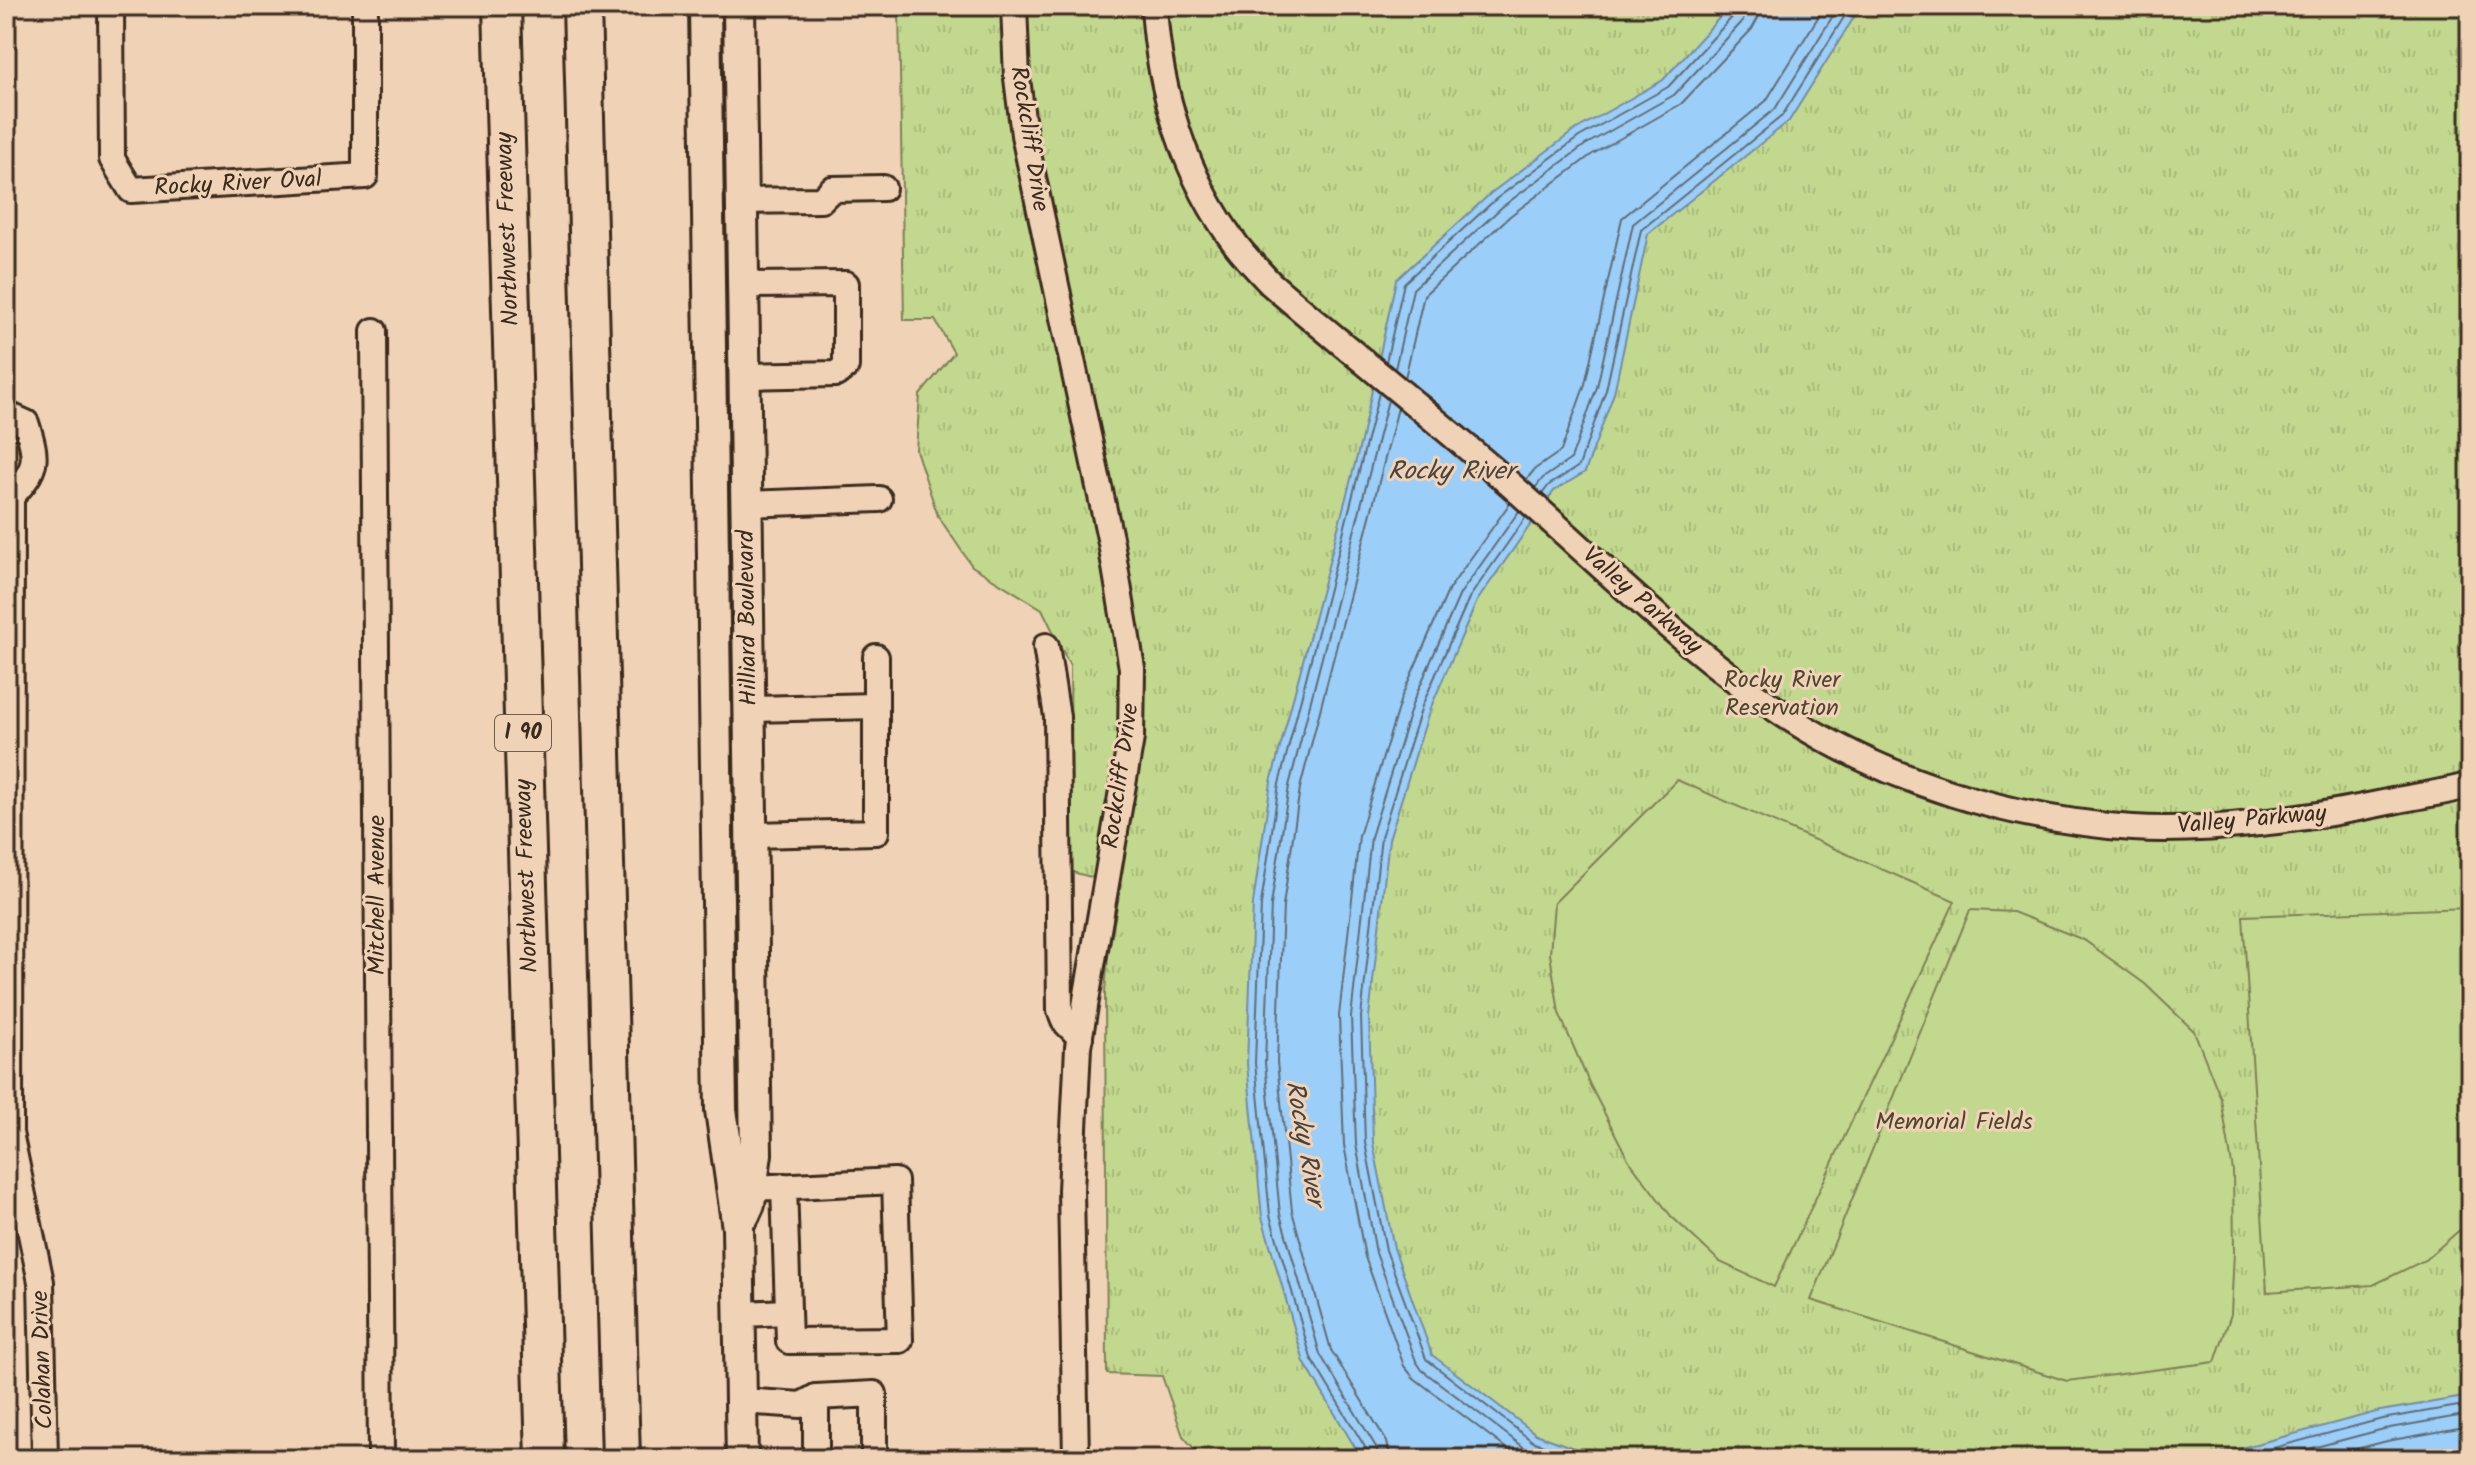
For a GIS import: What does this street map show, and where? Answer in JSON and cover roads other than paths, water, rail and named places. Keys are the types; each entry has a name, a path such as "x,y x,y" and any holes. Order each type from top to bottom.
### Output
{"highway":[{"name":"Northwest Freeway","path":"502,6 545,1459"},
{"path":"582,6 621,1459"},
{"path":"620,1393 629,1459"}],"main road":[{"name":"Hilliard Boulevard","path":"705,6 721,1110 738,1228 742,1459"},
{"name":"Hilliard Boulevard","path":"738,1228 749,1204 756,1154 739,6"}],"street":[{"name":"Rocky River Oval","path":"111,6 112,159 131,190 365,176 365,6"},
{"name":"Rockcliff Drive","path":"1014,6 1017,78 1024,135 1111,543 1132,668 1131,738 1080,1037 1071,1190 1076,1459"},
{"name":"Valley Parkway","path":"1154,6 1165,89 1179,138 1204,195 1237,247 1270,283 1517,490 1608,573 1712,660 1786,716 1843,748 1893,771 1987,803 2076,822 2137,828 2208,827 2351,810 2470,785"},
{"path":"742,201 821,200 832,189 883,188"},
{"path":"743,285 858,284 846,366 836,374 745,376"},
{"name":"Mitchell Avenue","path":"374,331 381,1459"},
{"name":"Colahan Drive","path":"6,414 26,423 36,452 29,477 8,494 10,1133 41,1282 45,1459"},
{"path":"746,504 879,499"},
{"path":"1046,646 1057,717 1060,1010 1064,1021 1080,1037"},
{"path":"751,835 876,832 876,657"},
{"path":"749,709 876,706"},
{"path":"751,1188 784,1186 895,1181 900,1340 789,1341 784,1186"},
{"path":"741,1314 788,1312"},
{"path":"742,1401 801,1405 816,1397 874,1394 874,1459"},
{"path":"816,1397 816,1459"}],"water":[{"name":"Rocky River","path":"1730,6 1861,6 1789,121 1648,234 1614,393 1585,472 1554,491 1477,601 1430,709 1389,839 1369,1017 1373,1143 1394,1248 1432,1355 1536,1434 1603,1459 1362,1459 1304,1362 1262,1217 1247,1064 1253,903 1271,782 1361,441 1396,280 1491,193 1575,130 1663,80"},
{"path":"2470,1396 2470,1459 2200,1459 2380,1411"}],"park label":[{"name":"Rocky River Reservation","path":"1782,694"},
{"name":"Memorial Fields","path":"1954,1122"}]}
